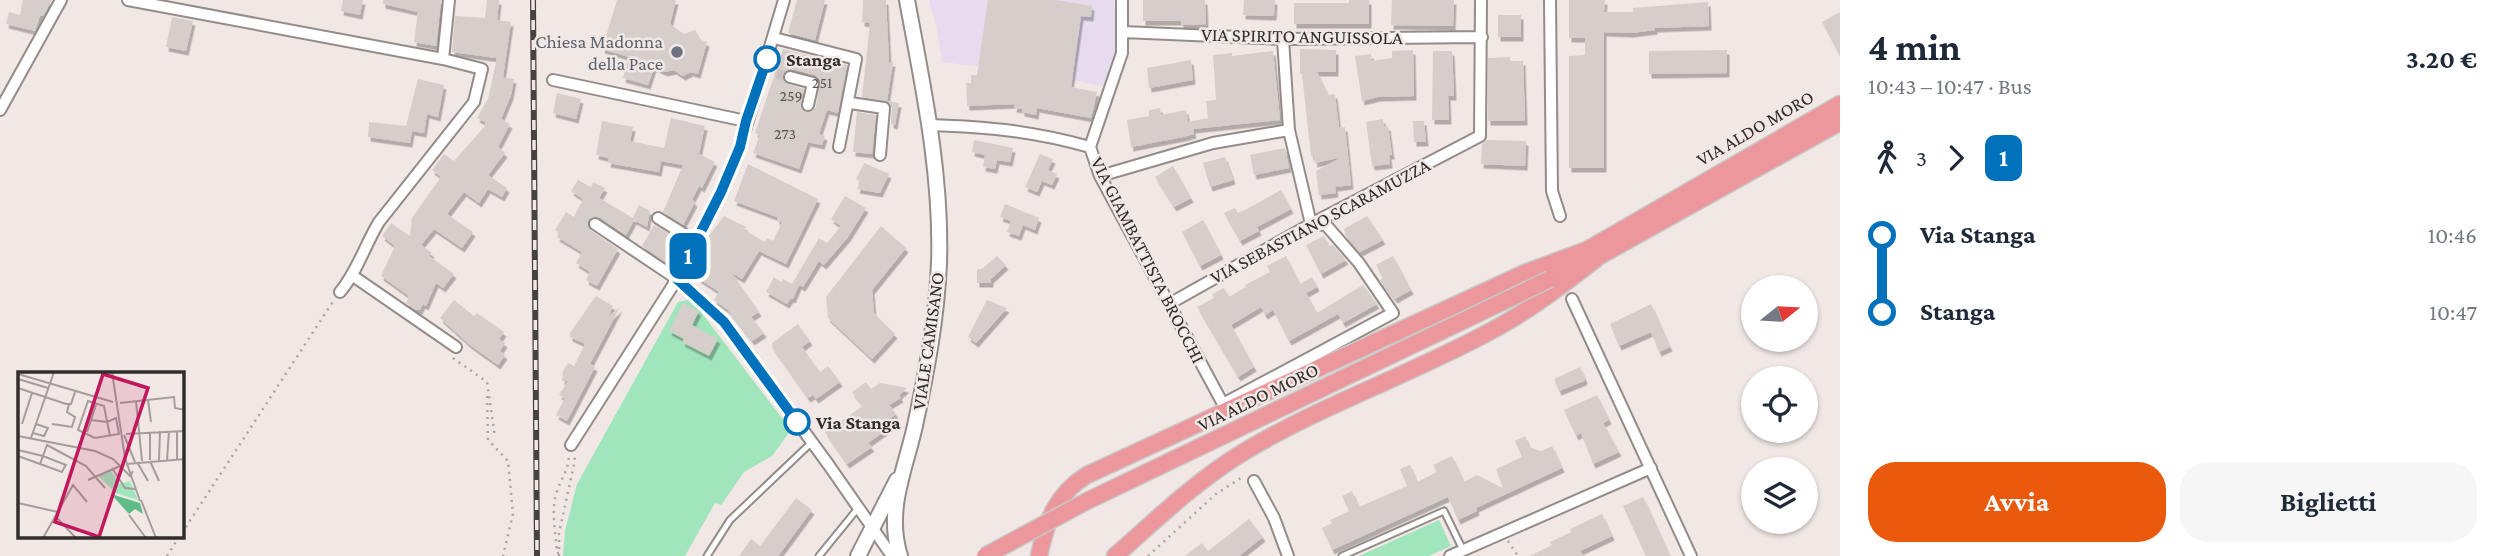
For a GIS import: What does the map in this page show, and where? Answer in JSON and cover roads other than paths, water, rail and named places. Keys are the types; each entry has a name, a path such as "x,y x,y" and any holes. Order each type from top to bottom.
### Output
{"main road":[{"name":"VIALE CAMISANO","path":"900,556 895,513 901,473 916,424 935,321 939,264 939,191 907,0"},
{"name":"VIA ALDO MORO","path":"985,556 1087,501 1549,279 1840,104"},
{"name":"VIA ALDO MORO","path":"1591,255 1840,122"},
{"path":"1039,556 1045,528 1055,506 1068,489 1087,475 1527,272 1591,255"},
{"path":"1115,556 1202,479 1229,461 1306,419 1500,326 1552,293 1591,255"},
{"name":"VIALE CAMISANO","path":"858,556 901,473"}],"street":[{"path":"0,110 61,0"},
{"path":"128,0 443,59 482,69 474,102 379,222 353,276 340,292"},
{"path":"443,59 449,0"},
{"path":"570,449 677,279 721,192 740,147 784,0"},
{"path":"1090,147 1122,53 1122,0"},
{"path":"1481,0 1482,37"},
{"path":"1550,0 1552,191 1560,216"},
{"name":"VIA SPIRITO ANGUISSOLA","path":"1123,32 1283,39 1482,37"},
{"name":"VIA SEBASTIANO SCARAMUZZA","path":"1169,304 1311,223 1480,136 1482,37"},
{"path":"774,38 856,59 850,103 839,147"},
{"path":"1283,39 1289,130 1311,223"},
{"path":"763,71 777,75"},
{"path":"790,77 813,83 808,105"},
{"path":"552,80 746,121"},
{"path":"850,103 884,108 880,155"},
{"name":"VIA GIAMBATTISTA BROCCHI","path":"930,125 1007,129 1049,135 1090,147 1100,176 1223,404 1393,313 1359,263 1326,225 1311,223"},
{"path":"1100,176 1213,143 1289,130"},
{"path":"658,218 695,241"},
{"path":"595,224 677,279 724,322 892,556"},
{"path":"353,276 455,353"},
{"path":"1572,299 1691,556"},
{"path":"1450,556 1651,468"},
{"path":"1248,479 1274,518 1288,556"}],"lane":[{"path":"707,556 730,520 811,442"},
{"path":"819,556 859,507"},
{"path":"1342,556 1444,511 1462,550"}],"tunnel":[{"path":"777,74 790,77"}],"railway":[{"path":"533,0 537,556"}],"place":[{"name":"Chiesa Madonna della Pace","path":"677,52"},
{"name":"Stanga","path":"767,59"},
{"name":"Via Stanga","path":"797,422"}]}
